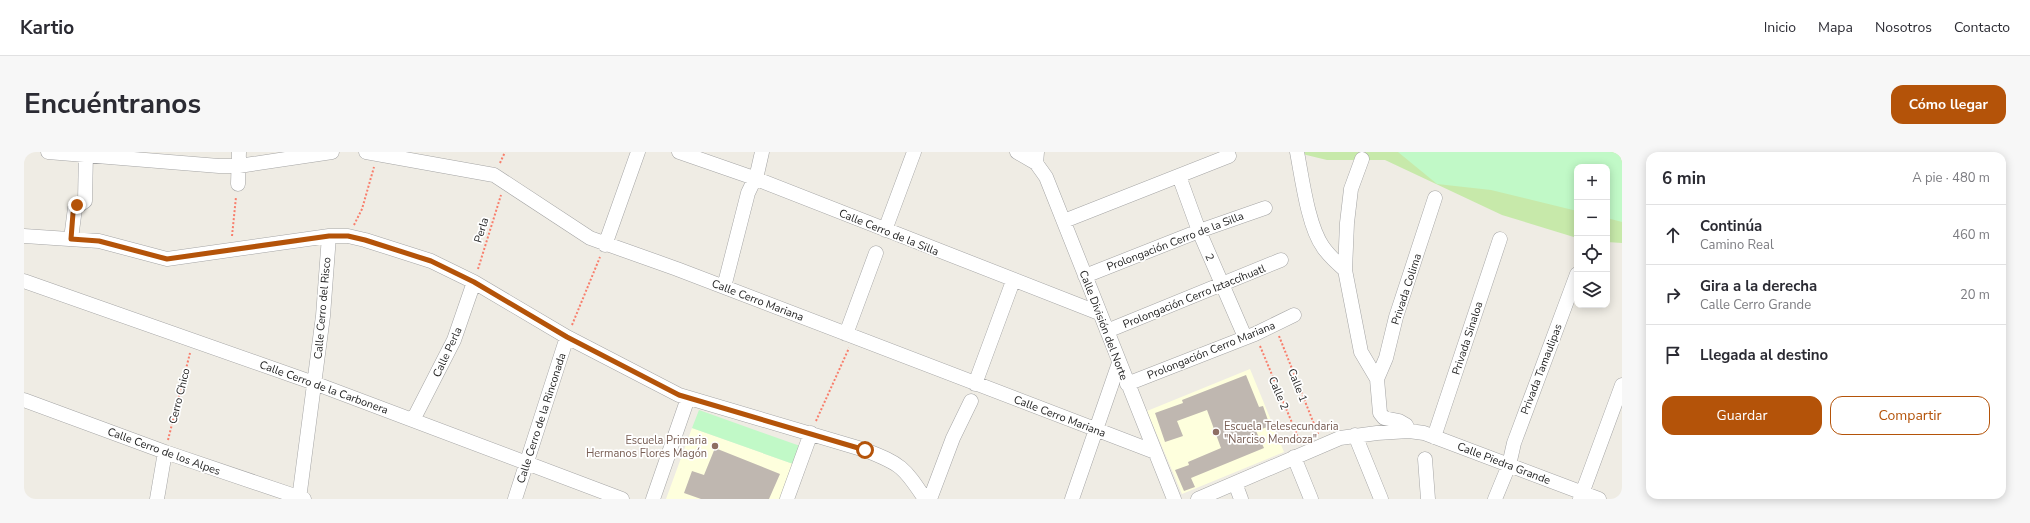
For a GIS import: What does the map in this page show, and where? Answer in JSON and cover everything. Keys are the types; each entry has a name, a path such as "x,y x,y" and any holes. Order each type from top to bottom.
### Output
{"street":[{"path":"48,152 86,154 185,164 332,152"},
{"name":"Calle Cerro de la Silla","path":"679,152 754,178 1013,281 1099,313"},
{"path":"724,287 748,192 757,174 762,152"},
{"path":"885,230 914,152"},
{"path":"1017,152 1036,158"},
{"path":"1296,152 1312,221 1318,238 1323,247 1345,270"},
{"name":"Calle Cerro Mariana","path":"372,153 485,172 494,175 590,238 606,245 724,287 1155,452"},
{"path":"71,239 75,208 85,201 86,154"},
{"path":"606,245 637,154"},
{"path":"1064,222 1229,156"},
{"name":"Calle División del Norte","path":"1036,158 1046,177 1174,499"},
{"path":"238,184 239,159"},
{"path":"1198,499 1322,445 1355,435 1409,431 1406,425 1399,421 1382,416 1378,407 1377,379 1361,352 1345,270 1347,223 1351,189 1362,159"},
{"name":"2","path":"1178,176 1222,285 1250,336"},
{"name":"Privada Colima","path":"1377,379 1386,358 1396,317 1435,198"},
{"name":"Prolongación Cerro de la Silla","path":"1085,276 1199,231 1265,208"},
{"path":"24,236 46,239 99,241 167,259 329,236 348,236 398,249 431,261 474,282 567,337 667,389 688,398 811,433 892,460 903,468 925,499"},
{"name":"Calle Cerro del Risco","path":"301,498 301,476 323,316 329,236"},
{"name":"Privada Sinaloa","path":"1434,437 1500,240"},
{"path":"846,334 876,253"},
{"name":"Prolongación Cerro Iztaccíhuatl","path":"1107,331 1281,260"},
{"name":"Calle Cerro de la Carbonera","path":"24,281 314,383 622,499"},
{"path":"975,384 1013,281"},
{"name":"Calle Perla","path":"413,420 454,340 474,282"},
{"name":"Privada Tamaulipas","path":"1495,499 1509,465 1514,443 1574,282"},
{"name":"Prolongación Cerro Mariana","path":"1127,384 1250,336 1294,315"},
{"name":"Calle Cerro de la Rinconada","path":"515,499 567,337"},
{"path":"1072,499 1119,363"},
{"path":"1581,496 1622,385"},
{"path":"653,499 688,398"},
{"name":"Calle Cerro de los Alpes","path":"24,400 165,452 301,498"},
{"path":"930,499 953,438 971,401"},
{"name":"Calle Piedra Grande","path":"1409,431 1424,432 1509,465 1581,496 1599,499"},
{"path":"787,499 811,433"},
{"path":"1355,435 1381,499"},
{"path":"157,499 165,452"},
{"path":"1299,455 1311,499"},
{"path":"1425,459 1428,499"},
{"path":"1235,482 1241,499"}],"path":[{"path":"348,236 362,209 372,153"},
{"name":"Perla","path":"474,282 504,182"},
{"path":"231,251 238,184"},
{"path":"567,337 606,245"},
{"name":"Calle 1","path":"1275,325 1322,445"},
{"path":"811,433 849,348 846,334"},
{"name":"Calle 2","path":"1250,336 1299,455"},
{"name":"Cerro Chico","path":"165,452 193,340"}],"shaded area":[{"name":"Escuela Telesecundaria \"Narciso Mendoza\"","path":"1250,369 1284,452 1182,494 1147,411"},
{"name":"Escuela Primaria Hermanos Flores Magón","path":"692,428 796,465 783,499 666,499"}],"green space":[{"path":"1294,152 1622,152 1622,243 1610,242 1610,164 1574,164 1574,237 1502,215 1385,160 1327,160"},
{"path":"1398,152 1622,152 1622,222 1610,219 1610,164 1574,164 1574,210 1491,190 1437,184"},
{"path":"699,410 803,447 796,465 692,428"}],"building":[{"path":"1246,375 1259,407 1263,406 1270,426 1256,431 1264,448 1191,478 1195,487 1184,491 1175,470 1189,465 1188,462 1221,448 1207,410 1177,421 1183,436 1165,442 1155,413 1183,403 1182,400"},
{"path":"715,448 780,474 769,499 701,499 684,493 692,471 704,475"}],"place":[{"name":"Escuela Telesecundaria \"Narciso Mendoza\"","path":"1216,432"},
{"name":"Escuela Primaria Hermanos Flores Magón","path":"715,446"}],"route":[{"path":"77,205 73,213 71,239 99,241 167,259 337,235 348,236 398,249 431,261 474,282 506,299 567,337 679,395 865,450"}]}
